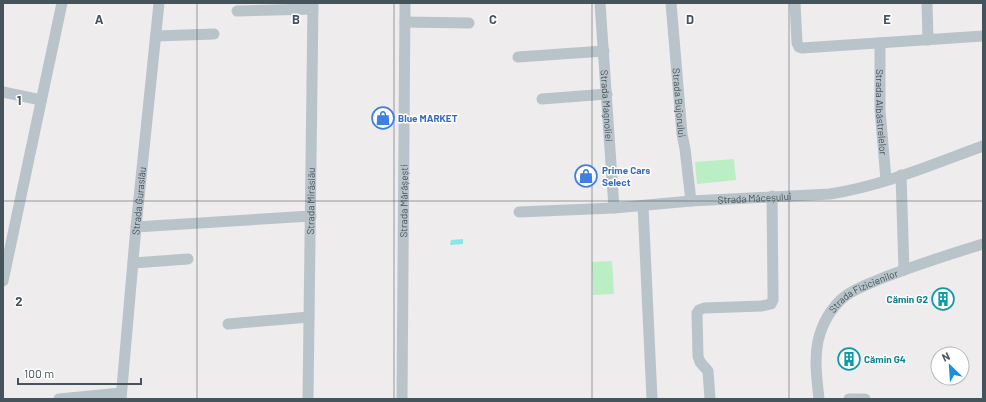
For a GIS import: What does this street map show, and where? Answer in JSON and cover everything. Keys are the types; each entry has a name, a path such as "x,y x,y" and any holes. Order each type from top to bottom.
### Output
{"street":[{"path":"3,280 62,3"},
{"name":"Strada Guraslău","path":"121,396 136,227 159,3"},
{"name":"Strada Mărășești","path":"402,399 405,3"},
{"name":"Strada Magnoliei","path":"600,3 614,208"},
{"name":"Strada Bujorului","path":"671,3 682,134 686,149 692,201"},
{"path":"795,3 797,43 802,48 983,36"},
{"path":"927,3 928,40"},
{"path":"237,11 313,6"},
{"name":"Strada Mirăslău","path":"308,399 313,6"},
{"path":"405,22 469,22"},
{"path":"156,36 214,34"},
{"name":"Strada Albăstrelelor","path":"880,43 880,110 886,180"},
{"path":"518,57 604,51"},
{"path":"542,99 607,94"},
{"path":"3,95 41,100"},
{"name":"Strada Măceșului","path":"519,212 614,208 692,201 830,194 848,191 886,180 983,146"},
{"path":"901,175 904,270"},
{"path":"710,399 708,370 700,362 698,356 697,313 699,310 704,308 762,306 770,304 773,300 772,196"},
{"path":"643,206 652,399"},
{"path":"136,227 310,216"},
{"name":"Strada Fizicienilor","path":"819,399 816,359 817,348 825,321 830,312 845,296 859,288 904,270 983,244"},
{"path":"133,263 188,259"},
{"path":"228,324 309,317"},
{"path":"59,399 121,396"},
{"path":"849,399 865,399"}],"green space":[{"path":"734,159 736,180 697,184 695,162"},
{"path":"612,261 614,294 593,295 592,262"}],"water":[{"path":"463,239 463,244 450,245 451,240"}],"place":[{"name":"Blue MARKET","path":"383,118"},
{"name":"Prime Cars Select","path":"586,176"},
{"name":"Cămin G2","path":"943,299"},
{"name":"Cămin G4","path":"849,359"}]}
